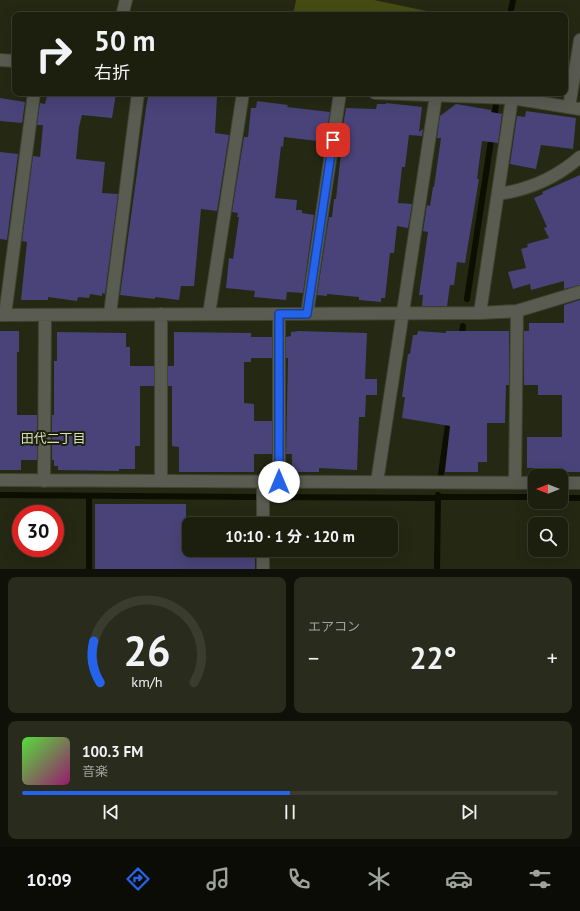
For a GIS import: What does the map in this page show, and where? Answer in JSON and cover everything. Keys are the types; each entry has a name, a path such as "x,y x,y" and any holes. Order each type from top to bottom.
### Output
{"street":[{"path":"461,96 512,98 574,108 580,40"},
{"path":"0,60 12,61"},
{"path":"34,96 3,315 480,313 517,311 580,292"},
{"path":"110,314 138,96"},
{"path":"209,314 242,96"},
{"path":"307,314 340,96"},
{"path":"377,482 436,96"},
{"path":"480,313 512,98"},
{"path":"498,194 514,192 537,184 565,170 580,157"},
{"path":"515,483 517,311"},
{"path":"161,314 161,481"},
{"path":"279,314 279,482"},
{"path":"44,480 45,315"},
{"path":"0,480 528,483"},
{"path":"263,482 263,517"},
{"path":"568,483 580,483"},
{"path":"263,557 263,569"}],"green space":[{"path":"296,0 374,0 431,12 294,12"}],"building":[{"path":"47,96 116,96 112,118 82,115 79,127 76,159 105,162 102,193 118,194 105,294 102,293 102,296 90,294 89,298 78,297 77,301 48,297 48,300 21,300 27,242 22,241 33,156 40,157 43,125 37,125 40,103 45,104"},
{"path":"217,96 215,133 229,135 217,211 201,209 194,286 181,286 179,300 120,295 146,108 148,97"},
{"path":"0,98 25,102 22,123 0,121"},
{"path":"257,101 288,105 287,107 330,112 325,142 284,137 283,147 281,146 275,198 297,200 296,210 302,210 302,213 314,215 303,293 287,292 286,300 254,297 255,291 226,288 229,258 233,259 239,217 237,217 238,213 232,212 244,137 248,137 251,108 256,108"},
{"path":"386,103 422,107 419,132 423,129 422,136 409,135 405,167 402,167 398,203 412,204 408,228 397,226 394,253 390,253 385,298 381,298 381,302 359,300 359,297 327,294 327,296 317,295 329,217 332,217 334,199 336,199 342,144 340,143 346,108 376,109 377,104"},
{"path":"456,104 491,110 491,112 502,114 498,143 482,141 477,179 479,179 465,263 457,262 454,285 450,285 447,306 422,306 423,295 419,295 428,232 423,231 427,205 430,206 434,187 441,138 437,138 440,116"},
{"path":"526,111 576,118 573,149 541,145 536,169 510,164 517,116 525,117"},
{"path":"0,152 18,154 7,240 0,239"},
{"path":"580,175 580,285 564,289 564,281 531,290 530,284 513,289 508,272 526,268 521,249 528,247 527,244 549,238 544,228 547,227 534,198 543,194 542,192"},
{"path":"580,300 580,472 568,472 568,469 527,468 527,437 562,437 562,395 538,395 538,385 524,385 524,331 529,331 529,323 564,323 564,305"},
{"path":"0,331 19,331 19,352 17,352 17,415 37,415 37,460 21,460 21,470 0,470"},
{"path":"418,331 446,333 446,331 509,331 509,385 506,385 505,423 487,423 487,462 478,462 478,472 445,472 450,426 402,418 405,397 402,397 408,354 410,354 413,335 417,335"},
{"path":"57,332 126,333 126,347 130,347 130,366 154,366 154,386 140,386 140,446 135,446 135,469 119,469 119,471 58,470 58,466 54,466 54,460 52,460 52,415 54,415 54,361 57,361"},
{"path":"174,332 251,333 251,337 272,337 272,358 251,358 251,362 244,362 244,403 254,404 254,421 272,421 272,454 254,454 254,472 179,472 179,447 172,446 172,386 168,386 168,366 174,366"},
{"path":"291,332 367,333 365,379 377,379 377,395 366,395 365,417 359,417 357,470 319,468 319,472 292,472 292,454 286,454 288,358 286,358 286,337 291,336"},
{"path":"95,504 186,504 186,517 182,517 182,557 255,557 255,569 95,569"}],"waterway":[{"path":"511,12 513,0"},
{"path":"494,119 496,105"},
{"path":"467,299 492,134"},
{"path":"461,338 463,326"},
{"path":"441,474 449,418"},
{"path":"0,495 255,497"},
{"path":"437,569 438,495"},
{"path":"89,496 89,569"},
{"path":"270,497 437,498"},
{"path":"437,497 528,497"},
{"path":"568,498 580,498"}],"district":[{"name":"田代二丁目","path":"53,438"}],"route":[{"path":"279,482 279,314 307,314 333,140"}]}
